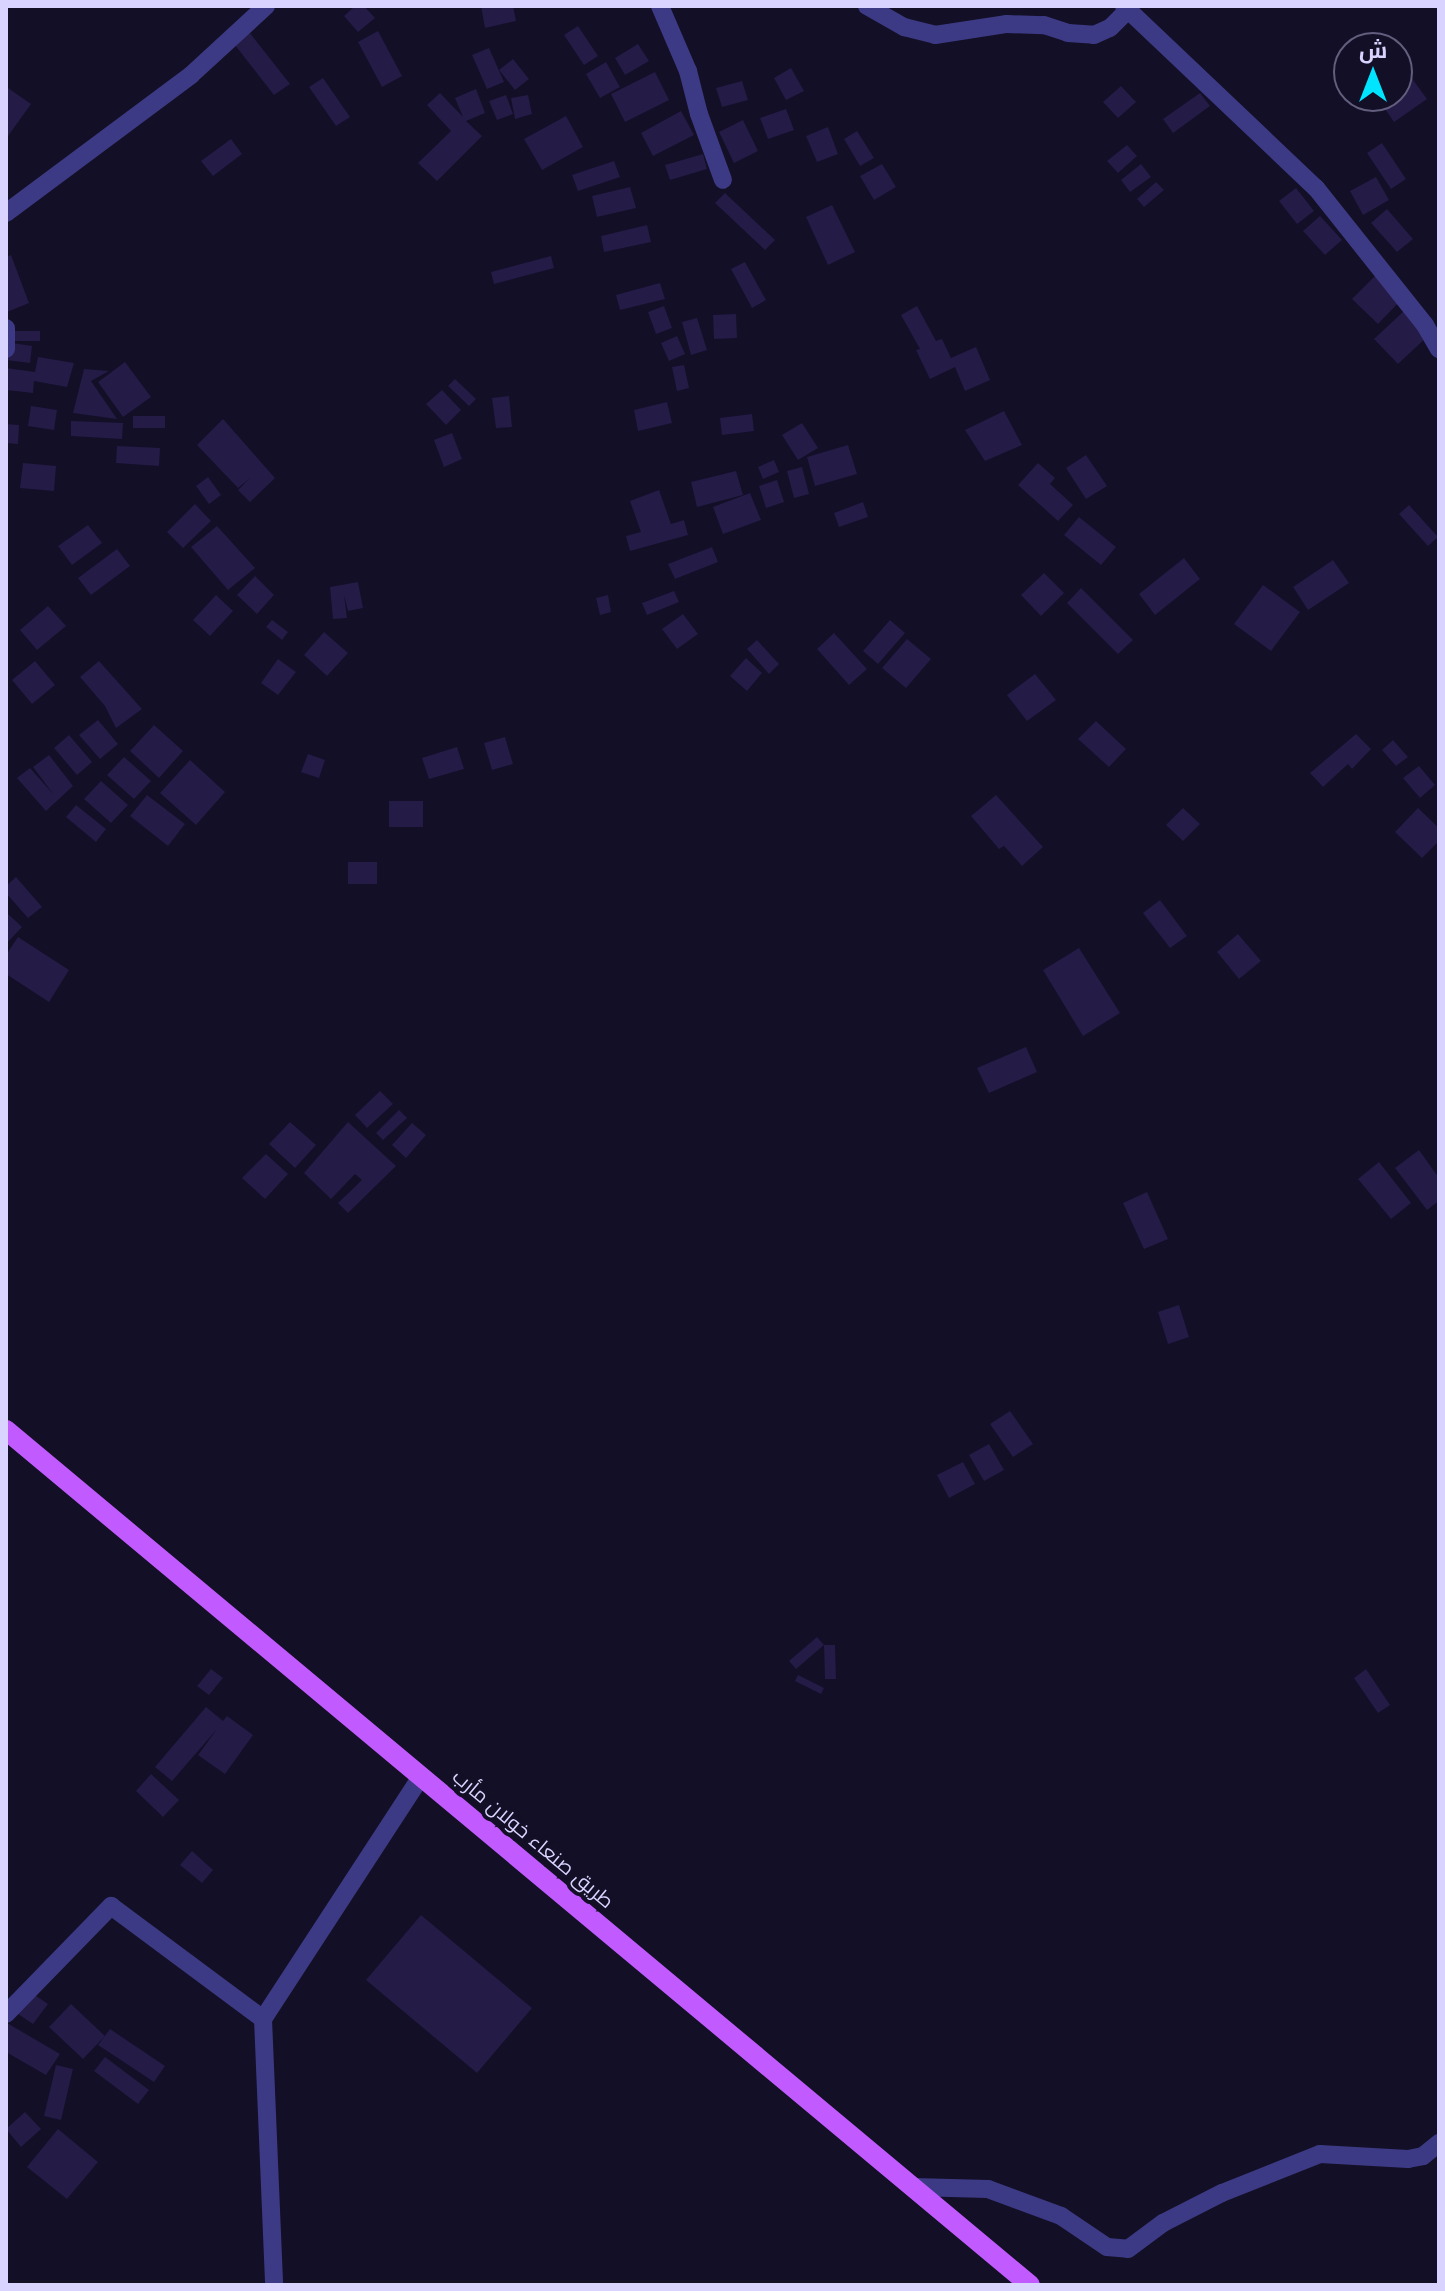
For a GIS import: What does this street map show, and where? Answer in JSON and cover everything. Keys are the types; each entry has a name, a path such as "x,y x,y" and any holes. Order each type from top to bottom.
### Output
{"main road":[{"name":"طريق صنعاء خولان مأرب","path":"6,1430 1030,2285"}],"street":[{"path":"6,213 191,75 266,6"},
{"path":"660,6 688,71 699,114 723,180"},
{"path":"867,6 904,27 935,35 1007,24 1044,25 1068,33 1094,35 1110,28 1126,8 1316,188 1425,325 1439,349"},
{"path":"6,328 6,349"},
{"path":"274,2285 263,2019 421,1777"},
{"path":"6,2014 111,1906 263,2019"},
{"path":"913,2187 988,2189 1061,2216 1107,2247 1128,2249 1163,2223 1222,2193 1320,2154 1408,2159 1423,2156 1439,2143"}],"building":[{"path":"355,6 364,6 375,18 358,32 344,16"},
{"path":"481,6 513,6 516,21 485,28"},
{"path":"578,26 598,56 584,65 564,35"},
{"path":"246,28 290,84 274,95 231,40"},
{"path":"378,31 402,76 382,87 358,42"},
{"path":"638,44 649,61 625,75 615,58"},
{"path":"489,48 504,82 487,89 472,55"},
{"path":"513,59 529,79 515,90 499,70"},
{"path":"606,62 620,87 600,98 586,74"},
{"path":"791,68 804,91 786,100 774,78"},
{"path":"655,72 669,100 625,122 611,94"},
{"path":"323,78 350,117 336,126 309,87"},
{"path":"1413,80 1427,99 1413,109"},
{"path":"742,81 748,100 722,107 716,88"},
{"path":"1121,86 1136,102 1118,118 1103,102"},
{"path":"8,88 31,104 6,139 6,90"},
{"path":"476,89 485,113 466,121 482,136 437,181 418,163 451,131 427,105 440,93 463,117 455,98"},
{"path":"1200,93 1210,106 1173,133 1163,119"},
{"path":"506,95 513,114 497,120 489,101"},
{"path":"528,95 532,114 515,119 511,98"},
{"path":"786,109 794,130 768,139 760,118"},
{"path":"681,111 694,135 653,156 641,133"},
{"path":"1387,112 1408,112 1394,122"},
{"path":"566,116 583,147 542,170 524,139"},
{"path":"743,120 758,151 734,163 719,132"},
{"path":"828,127 838,154 817,162 806,136"},
{"path":"857,131 874,158 860,166 844,139"},
{"path":"231,139 242,154 213,176 201,161"},
{"path":"1382,143 1406,179 1391,189 1367,153"},
{"path":"1127,145 1137,156 1118,173 1107,161"},
{"path":"703,154 707,169 670,180 665,165"},
{"path":"614,161 620,177 578,191 572,175"},
{"path":"882,164 896,187 874,200 860,176"},
{"path":"1141,164 1151,177 1130,192 1121,180"},
{"path":"1376,177 1389,200 1363,215 1350,191"},
{"path":"1156,182 1164,190 1144,207 1137,199"},
{"path":"630,187 636,208 597,217 592,196"},
{"path":"1296,188 1314,211 1297,224 1279,201"},
{"path":"725,193 775,240 765,250 715,203"},
{"path":"832,205 855,252 828,265 806,217"},
{"path":"1387,209 1413,239 1397,252 1371,223"},
{"path":"1320,216 1342,240 1325,255 1303,231"},
{"path":"647,225 651,242 604,252 601,236"},
{"path":"11,255 29,303 7,312 6,257"},
{"path":"551,256 554,268 494,284 491,272"},
{"path":"745,262 766,300 752,308 731,269"},
{"path":"1379,272 1404,297 1378,324 1352,299"},
{"path":"660,283 665,299 620,310 616,295"},
{"path":"664,306 672,328 656,334 648,312"},
{"path":"917,306 936,341 942,339 951,358 976,347 990,380 965,391 955,367 930,379 916,350 920,349 901,315"},
{"path":"1405,310 1429,335 1398,364 1374,339"},
{"path":"736,314 737,338 714,339 713,315"},
{"path":"697,318 707,350 691,355 682,322"},
{"path":"6,331 40,331 40,341 6,341"},
{"path":"677,336 685,354 669,361 661,343"},
{"path":"6,342 32,346 30,363 6,360"},
{"path":"38,357 74,363 67,387 34,381 33,393 6,390 6,368 35,372"},
{"path":"125,362 151,397 123,417 98,382"},
{"path":"684,365 689,388 677,391 672,367"},
{"path":"84,369 109,371 91,381 117,419 73,413"},
{"path":"455,379 476,399 469,406 448,386"},
{"path":"442,390 461,410 446,425 426,404"},
{"path":"509,396 512,427 496,428 492,398"},
{"path":"667,402 672,423 638,431 634,410"},
{"path":"31,406 57,410 54,430 28,426"},
{"path":"1004,411 1022,445 985,461 965,430"},
{"path":"752,414 754,431 722,435 720,418"},
{"path":"133,416 165,416 165,428 133,428"},
{"path":"223,419 275,478 250,502 238,490 250,478 238,488 197,445"},
{"path":"71,421 123,423 122,439 71,436"},
{"path":"802,423 818,448 798,460 782,435"},
{"path":"6,424 19,425 18,444 6,443"},
{"path":"452,433 462,459 444,467 434,440"},
{"path":"848,445 857,474 815,486 807,457"},
{"path":"117,446 160,448 159,466 116,463"},
{"path":"1086,455 1107,486 1086,499 1066,468"},
{"path":"774,460 779,472 763,479 758,467"},
{"path":"23,463 56,466 54,491 20,488"},
{"path":"1038,463 1055,478 1050,484 1073,505 1058,521 1018,485"},
{"path":"802,467 809,494 794,498 787,471"},
{"path":"736,471 743,495 697,507 691,482"},
{"path":"208,477 221,495 209,504 196,486"},
{"path":"777,480 784,502 766,508 759,486"},
{"path":"659,490 671,524 684,520 688,535 630,551 626,536 641,532 630,501"},
{"path":"750,493 761,520 723,534 713,507"},
{"path":"863,502 868,517 839,527 834,513"},
{"path":"195,504 211,521 183,548 167,532"},
{"path":"1409,505 1438,537 1428,546 1399,514"},
{"path":"1079,517 1116,547 1101,565 1064,535"},
{"path":"88,525 102,543 72,565 58,546"},
{"path":"217,526 255,568 228,590 191,547"},
{"path":"712,547 718,562 675,579 668,564"},
{"path":"117,549 130,566 91,595 78,578"},
{"path":"1184,558 1200,579 1155,615 1139,594"},
{"path":"1333,560 1349,583 1308,610 1293,587"},
{"path":"1044,573 1064,593 1041,616 1021,595"},
{"path":"255,576 274,595 257,614 237,595"},
{"path":"358,582 363,608 348,611 344,595 347,618 333,619 330,587"},
{"path":"1263,585 1300,612 1271,651 1234,624"},
{"path":"1081,588 1133,640 1118,654 1067,603"},
{"path":"674,591 679,602 647,615 642,603"},
{"path":"216,595 233,611 210,636 193,620"},
{"path":"608,595 611,612 600,615 596,598"},
{"path":"48,606 66,626 37,650 20,630"},
{"path":"683,614 698,634 677,649 662,629"},
{"path":"272,620 288,632 282,640 266,627"},
{"path":"890,620 905,633 878,664 863,651"},
{"path":"324,632 348,653 327,676 304,655"},
{"path":"834,633 867,669 849,685 817,649"},
{"path":"907,639 931,659 906,688 882,668"},
{"path":"757,640 779,664 769,674 747,649"},
{"path":"746,658 762,673 747,691 730,676"},
{"path":"278,659 296,672 278,695 261,683"},
{"path":"35,661 55,685 32,704 12,680"},
{"path":"99,661 142,709 116,728 105,706 80,677"},
{"path":"1035,674 1056,700 1027,721 1007,695"},
{"path":"98,720 118,744 100,759 79,735"},
{"path":"1096,721 1126,749 1109,767 1078,739"},
{"path":"154,725 183,751 159,778 130,751"},
{"path":"1356,734 1371,749 1352,769 1348,764 1323,787 1310,773"},
{"path":"69,735 92,762 77,775 54,748"},
{"path":"505,737 513,764 492,770 484,743"},
{"path":"1393,740 1408,757 1396,766 1382,750"},
{"path":"457,747 464,769 429,779 422,758"},
{"path":"308,754 325,760 319,778 301,772"},
{"path":"49,755 73,786 46,811 17,778 30,768 54,795 33,767"},
{"path":"124,757 151,781 134,799 107,775"},
{"path":"190,760 225,792 196,825 160,793"},
{"path":"1419,766 1435,785 1420,798 1403,778"},
{"path":"101,781 128,805 111,823 84,799"},
{"path":"147,795 185,824 168,846 130,816"},
{"path":"996,795 1043,847 1022,866 1004,846 999,849 971,816"},
{"path":"389,801 423,801 423,827 389,827"},
{"path":"76,805 106,829 96,842 66,817"},
{"path":"1183,808 1200,824 1183,841 1166,825"},
{"path":"1418,808 1439,828 1439,841 1422,858 1395,832"},
{"path":"348,862 377,862 377,884 348,884"},
{"path":"16,877 42,907 28,918 6,893 6,886"},
{"path":"1160,900 1187,936 1170,948 1143,913"},
{"path":"6,912 22,927 6,944"},
{"path":"1238,934 1261,961 1239,979 1217,952"},
{"path":"18,937 69,970 49,1002 6,974 6,955"},
{"path":"1079,948 1120,1013 1083,1036 1043,970"},
{"path":"1026,1047 1037,1072 989,1093 977,1068"},
{"path":"380,1091 393,1104 367,1128 355,1115"},
{"path":"399,1110 407,1118 383,1140 376,1133"},
{"path":"290,1122 316,1145 295,1168 269,1144"},
{"path":"348,1122 396,1166 348,1213 338,1203 362,1180 355,1174 331,1199 304,1173"},
{"path":"412,1123 426,1135 406,1158 392,1145"},
{"path":"1419,1150 1439,1178 1439,1201 1427,1210 1395,1168"},
{"path":"266,1154 288,1174 265,1199 242,1178"},
{"path":"1379,1162 1411,1203 1391,1219 1358,1179"},
{"path":"1147,1192 1168,1239 1144,1249 1123,1203"},
{"path":"1179,1305 1189,1337 1168,1344 1158,1312"},
{"path":"1010,1411 1033,1444 1013,1457 990,1424"},
{"path":"989,1444 1004,1470 984,1481 969,1455"},
{"path":"963,1462 975,1484 949,1498 937,1475"},
{"path":"817,1637 824,1645 796,1669 789,1661"},
{"path":"824,1645 835,1645 836,1679 825,1679"},
{"path":"211,1669 223,1678 209,1695 197,1686"},
{"path":"1366,1669 1390,1705 1378,1713 1354,1678"},
{"path":"798,1675 824,1688 821,1694 795,1681"},
{"path":"206,1707 223,1721 227,1716 253,1735 225,1774 198,1755 217,1729 172,1781 155,1767"},
{"path":"151,1774 179,1800 163,1817 136,1791"},
{"path":"192,1851 213,1870 202,1883 180,1865"},
{"path":"421,1915 532,2008 477,2073 366,1980"},
{"path":"32,1993 48,2004 33,2024 18,2014"},
{"path":"71,2004 105,2036 83,2059 49,2027"},
{"path":"7,2023 60,2054 46,2075 6,2052"},
{"path":"110,2029 165,2066 154,2082 98,2045"},
{"path":"105,2057 149,2090 138,2104 94,2071"},
{"path":"56,2065 73,2069 61,2120 44,2116"},
{"path":"25,2112 41,2129 21,2147 6,2129"},
{"path":"58,2129 98,2162 67,2199 27,2167"}]}
